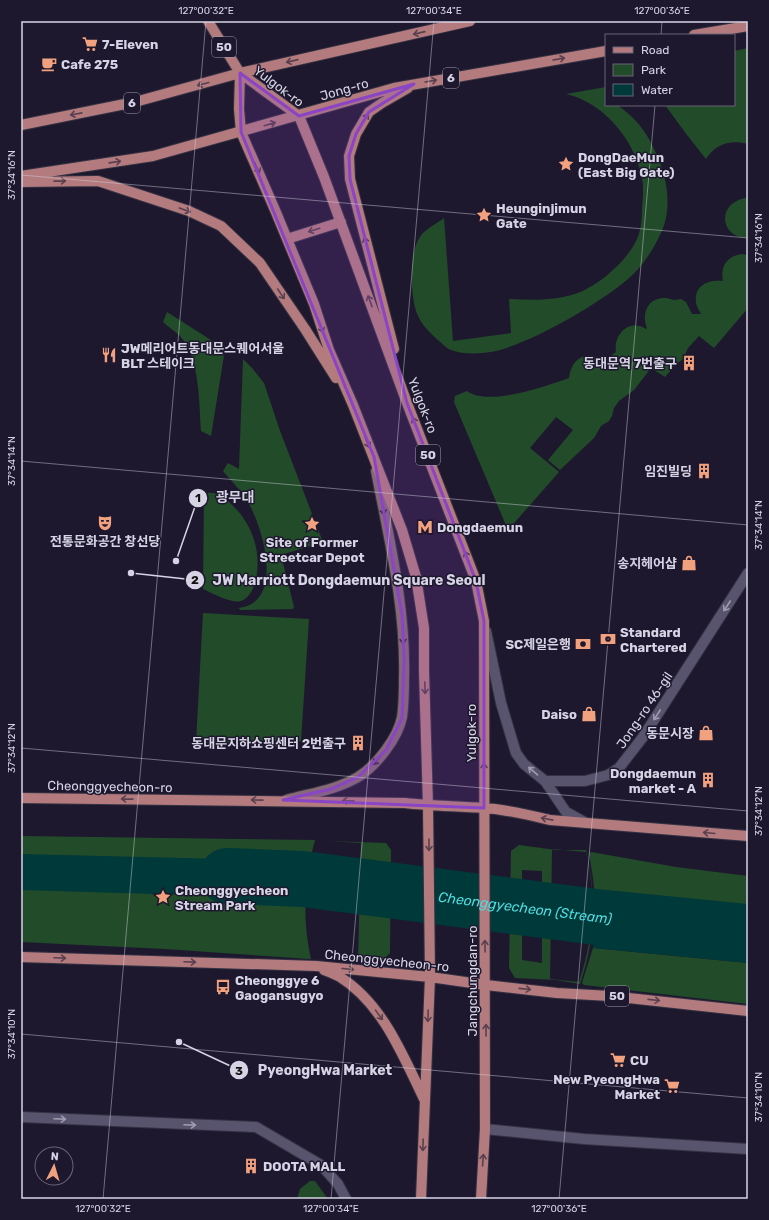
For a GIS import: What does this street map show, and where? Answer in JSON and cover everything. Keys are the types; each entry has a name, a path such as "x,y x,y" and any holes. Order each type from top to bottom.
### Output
{"main road":[{"name":"Yulgok-ro","path":"208,21 240,73 299,116 324,177 476,581 484,621 484,808"},
{"name":"6","path":"21,125 135,102 240,73 470,21"},
{"path":"700,34 748,26"},
{"name":"Jong-ro","path":"21,176 153,156 394,88 605,51"},
{"name":"Yulgok-ro","path":"240,73 239,109 241,132 314,304 329,350 353,405 402,530 416,577 424,628 430,977"},
{"path":"408,403 350,179 349,156 356,134 369,112 414,84"},
{"path":"21,182 98,181 189,211 221,226 260,263 305,329 353,405"},
{"path":"287,239 341,222"},
{"name":"Cheonggyecheon-ro","path":"21,798 283,800 310,802 405,803 428,806 484,808 531,815 550,820 748,836"},
{"name":"Jangchungdan-ro","path":"481,1199 485,1130 486,985 484,808"},
{"name":"Cheonggyecheon-ro","path":"21,957 316,966 430,977 557,993 610,996 748,1011"},
{"path":"316,966 340,977 360,993 378,1014 397,1043 425,1102"},
{"path":"421,1199 430,977"}],"street":[{"path":"283,800 331,789 358,776 373,765 386,750 396,734 402,718 404,658 402,615 374,457"},
{"name":"Jong-ro 46-gil","path":"545,782 585,781 608,775 619,768 643,737 748,573"},
{"path":"484,621 501,703 516,753 524,764 545,782 566,812 586,823"},
{"path":"21,1117 256,1128 321,1165 338,1184 346,1199"},
{"path":"485,1130 584,1139 748,1148"}],"highlighted area":[{"path":"240,73 299,116 414,84 369,112 356,134 349,156 350,179 407,403 476,581 484,621 484,808 283,800 331,789 358,777 386,750 402,718 404,658 402,615 374,457 241,132"}],"green space":[{"path":"748,48 748,144 736,142 724,144 714,150 706,159 666,106 735,106 735,51"},
{"path":"605,87 605,106 620,107 639,124 646,134 663,171 667,192 667,213 661,233 651,252 628,279 583,311 547,331 512,346 491,352 467,353 456,352 448,349 422,323 414,304 412,286 413,259 418,240 424,232 444,218 453,341 511,333 509,299 551,299 584,291 601,280 618,265 631,249 638,237 641,221 643,184 640,169 627,140 618,127 594,106 581,99 566,94"},
{"path":"748,198 748,238 739,237 732,233 727,227 725,220 729,207 736,201"},
{"path":"742,254 748,255 748,308 714,348 699,336 688,348 683,359 675,365 665,377 651,368 634,390 619,401 614,408 609,421 601,426 594,438 560,470 548,460 573,430 556,417 530,448 559,472 508,530 454,402 455,396 467,391 476,395 489,397 517,394 569,378 570,371 576,361 580,358 591,356 603,361 616,352 617,340 620,334 628,327 640,326 646,329 645,317 647,307 654,300 659,298 675,300 681,299 686,302 692,314 701,314 696,302 697,291 708,282 723,281 722,276 726,263 732,257"},
{"path":"167,312 225,349 211,436 201,431 199,394 195,368 191,356 187,345 180,336 163,322"},
{"path":"243,359 264,383 280,431 323,542 281,555 294,607 293,609 240,610 239,608 253,603 261,594 267,569 266,554 253,512 243,494 223,471 228,463 239,469"},
{"path":"207,493 219,495 229,502 243,518 253,537 257,557 256,579 253,589 249,595 241,601 237,602 227,600 203,589 204,495"},
{"path":"203,613 309,619 301,741 283,747 196,742"},
{"name":"Cheonggyecheon Stream Park","path":"21,836 315,840 308,870 305,914 311,959 358,959 361,843 328,841 386,843 391,850 390,953 383,960 310,959 165,949 21,942"},
{"path":"519,845 552,849 550,979 579,982 591,934 593,902 592,934 580,984 556,980 515,978 509,968 511,851","holes":["522,870 542,871 542,963 522,960"]},
{"path":"563,850 586,850 588,860 586,852"},
{"path":"591,852 676,867 748,876 748,922 596,908 589,853"},
{"path":"593,948 748,963 748,1004 584,985 582,983"},
{"path":"310,1181 315,1181 328,1199 297,1199 300,1189"}],"water":[{"path":"21,854 271,860 306,865 303,901 285,898 21,890"},
{"path":"596,908 748,922 748,963 593,948"}],"waterway":[{"name":"Cheonggyecheon (Stream)","path":"227,876 303,879 596,917 748,932"}],"place":[{"name":"7-Eleven","path":"90,44"},
{"name":"Cafe 275","path":"49,64"},
{"name":"DongDaeMun (East Big Gate)","path":"566,164"},
{"name":"Heunginjimun Gate","path":"484,215"},
{"name":"JW메리어트동대문스퀘어서울 BLT 스테이크","path":"109,355"},
{"name":"동대문역 7번출구","path":"689,363"},
{"name":"임진빌딩","path":"704,471"},
{"name":"전통문화공간 창선당","path":"105,523"},
{"name":"Site of Former Streetcar Depot","path":"312,524"},
{"name":"Dongdaemun","path":"425,527"},
{"name":"광무대","path":"176,561"},
{"name":"송지헤어샵","path":"689,563"},
{"name":"JW Marriott Dongdaemun Square Seoul","path":"131,573"},
{"name":"Standard Chartered","path":"608,639"},
{"name":"SC제일은행","path":"583,644"},
{"name":"Daiso","path":"589,714"},
{"name":"동문시장","path":"706,733"},
{"name":"동대문지하쇼핑센터 2번출구","path":"358,743"},
{"name":"Dongdaemun market - A","path":"708,780"},
{"name":"Cheonggyecheon Stream Park","path":"163,897"},
{"name":"Cheonggye 6 Gaogansugyo","path":"223,987"},
{"name":"PyeongHwa Market","path":"179,1042"},
{"name":"CU","path":"618,1060"},
{"name":"New PyeongHwa Market","path":"672,1086"},
{"name":"DOOTA MALL","path":"251,1166"}]}
